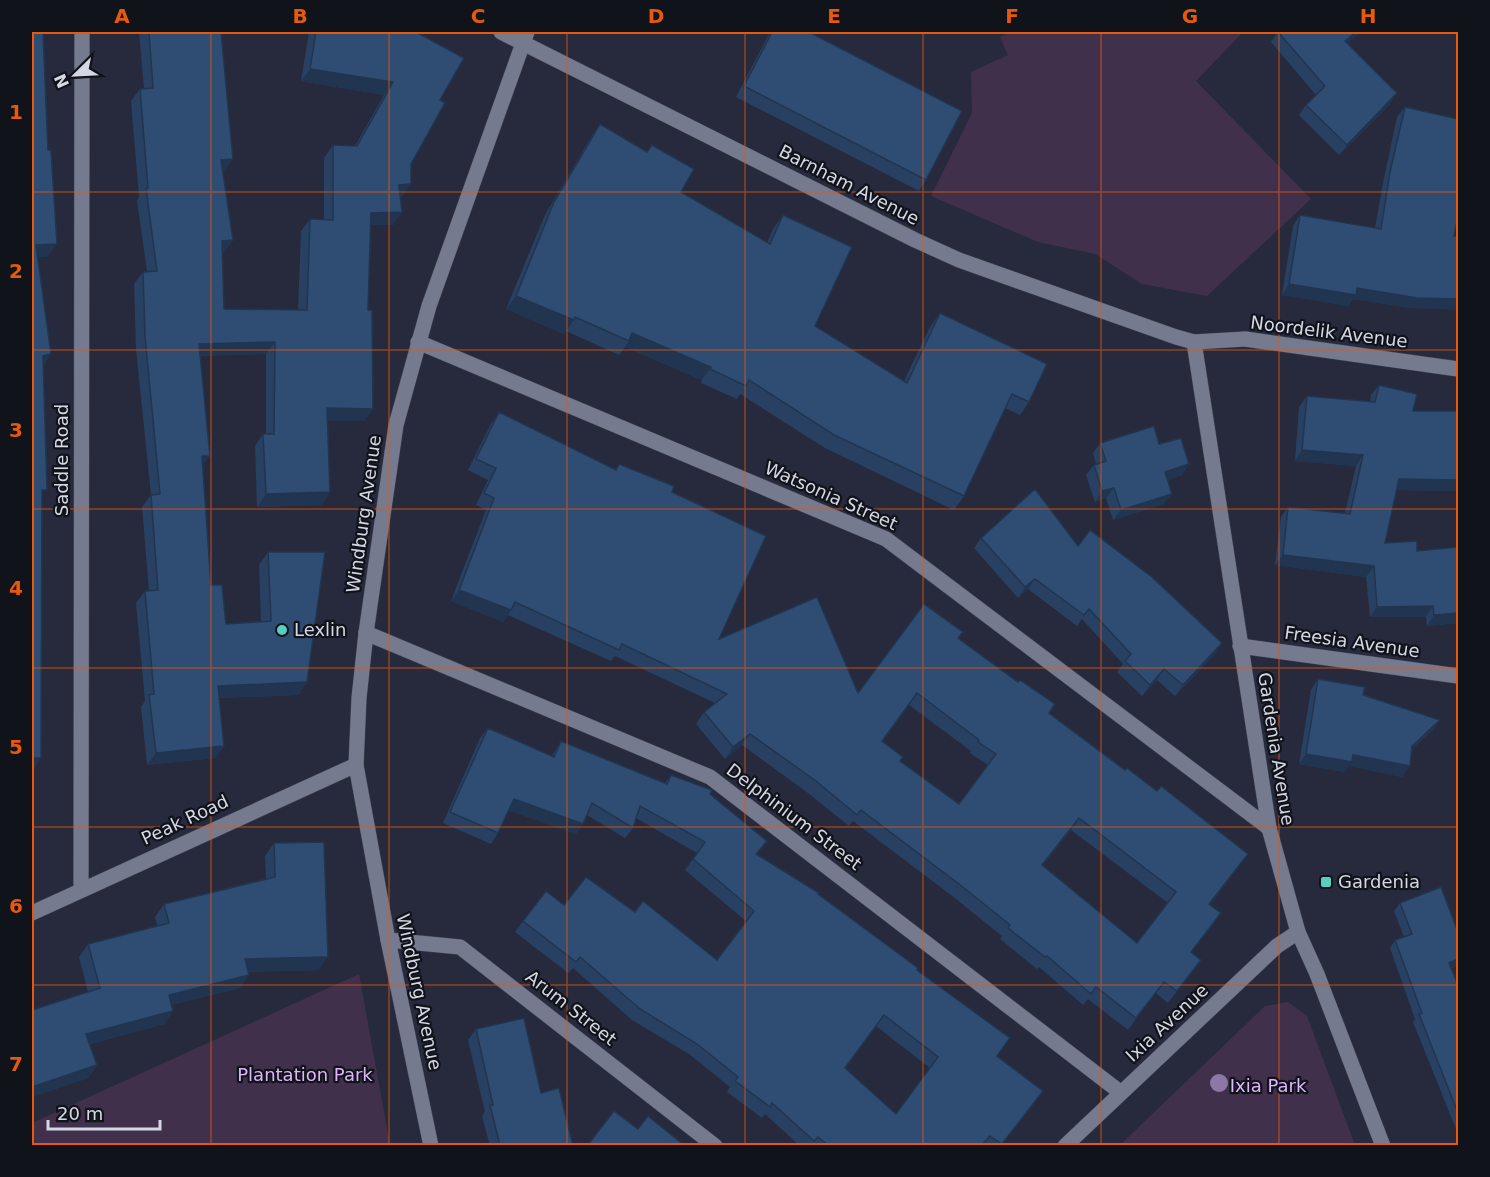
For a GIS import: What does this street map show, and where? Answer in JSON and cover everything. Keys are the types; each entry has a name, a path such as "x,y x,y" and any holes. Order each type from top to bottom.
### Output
{"street":[{"name":"Saddle Road","path":"81,889 82,32"},
{"name":"Barnham Avenue","path":"501,32 525,38 904,235 950,256 1194,342"},
{"name":"Windburg Avenue","path":"431,1146 388,940 356,765 359,698 396,425 429,306 525,38"},
{"name":"Noordelik Avenue","path":"1194,342 1245,339 1458,369"},
{"name":"Watsonia Street","path":"418,342 886,539 1269,828"},
{"name":"Gardenia Avenue","path":"1194,342 1269,828 1298,932 1317,974 1383,1146"},
{"name":"Delphinium Street","path":"366,633 710,777 1120,1092"},
{"name":"Freesia Avenue","path":"1240,646 1458,676"},
{"name":"Peak Road","path":"32,913 356,765"},
{"name":"Ixia Avenue","path":"1065,1146 1277,946 1298,932"},
{"name":"Arum Street","path":"388,940 460,946 715,1146"}],"green space":[{"path":"1009,32 1243,32 1196,81 1311,199 1207,296 1142,284 1095,254 1038,242 931,196 972,113 971,72 1008,55 1000,37"},
{"name":"Plantation Park","path":"359,974 390,1145 32,1145 32,1123"},
{"name":"Ixia Park","path":"1288,1002 1307,1016 1355,1145 1120,1145 1265,1006"}],"building":[{"path":"32,32 43,32 48,150 51,150 57,244 36,245 51,354 43,356 47,490 42,490 41,758 32,758"},
{"path":"149,32 221,32 233,159 221,160 233,240 222,241 224,309 307,310 310,219 333,220 333,145 357,146 393,82 310,69 316,32 416,32 464,58 440,100 445,103 411,164 411,184 399,185 402,212 371,213 368,310 372,310 373,409 327,408 330,492 266,494 263,434 274,434 275,342 199,344 210,456 202,456 211,585 222,585 226,624 271,621 268,552 325,552 307,682 218,686 224,746 156,753 149,695 154,694 145,591 158,590 151,495 160,494 145,336 143,272 157,271 146,188 148,188 140,89 153,88"},
{"path":"772,32 809,32 962,111 926,180 744,86"},
{"path":"1278,32 1356,32 1345,41 1397,93 1347,145 1306,105 1325,86"},
{"path":"1405,107 1458,119 1458,217 1454,236 1458,236 1458,299 1417,298 1357,288 1356,295 1289,284 1300,215 1381,229 1390,172"},
{"path":"600,124 647,152 652,145 694,169 681,192 770,244 783,215 852,247 815,326 907,383 940,313 1047,364 1029,402 1012,394 964,496 834,435 749,380 746,386 710,369 711,367 632,333 629,341 575,317 574,320 516,296 554,202"},
{"path":"1379,385 1417,394 1413,411 1458,411 1458,480 1399,479 1385,543 1417,541 1417,551 1458,547 1458,613 1434,615 1433,606 1377,607 1374,566 1283,555 1288,507 1350,514 1363,455 1302,450 1307,396 1375,402"},
{"path":"499,412 616,470 619,464 674,486 672,492 766,536 719,639 817,597 858,693 924,604 963,632 958,638 1018,682 1020,680 1055,704 1049,713 1157,791 1161,786 1248,854 1209,904 1221,913 1191,952 1201,960 1177,991 1164,982 1136,1018 1096,987 1091,994 1047,956 1045,957 1008,928 1010,925 959,884 861,810 857,815 816,781 750,734 733,747 704,712 727,694 622,644 619,650 515,602 511,610 459,590 494,498 484,493 496,468 476,459","holes":["917,693 996,754 959,804 900,761 903,757 882,741","1079,818 1176,892 1137,943 1042,865"]},
{"path":"1154,426 1159,444 1181,438 1189,464 1165,472 1172,494 1121,510 1114,488 1102,491 1094,465 1106,461 1100,443"},
{"path":"1035,489 1078,546 1090,530 1152,577 1222,643 1183,685 1164,669 1150,685 1125,661 1131,654 1089,609 1084,615 1035,579 1025,587 981,538"},
{"path":"1318,679 1365,687 1363,695 1440,720 1412,746 1410,766 1353,755 1352,762 1306,754"},
{"path":"488,728 554,757 561,741 667,784 671,775 712,790 710,794 767,841 756,854 819,893 918,968 917,970 1010,1038 997,1056 1043,1091 1002,1144 990,1136 981,1146 829,1146 818,1137 814,1141 772,1103 770,1107 735,1081 738,1077 697,1044 640,1009 580,957 576,962 523,921 546,891 564,905 586,877 635,912 643,901 717,960 754,911 693,859 705,842 640,806 633,828 592,803 583,824 514,799 498,833 450,812","holes":["884,1015 938,1057 896,1114 845,1068"]},
{"path":"324,842 328,957 245,959 249,975 169,995 173,1011 86,1034 97,1065 32,1087 32,1010 100,988 88,944 169,923 164,904 275,877 274,843"},
{"path":"1441,887 1458,932 1458,959 1449,963 1458,985 1458,1113 1419,1014 1422,1013 1395,940 1412,934 1400,903"},
{"path":"524,1018 541,1093 559,1088 573,1146 500,1146 476,1029"},
{"path":"614,1111 638,1129 648,1116 685,1146 587,1146"}],"place":[{"name":"Lexlin","path":"282,630"},
{"name":"Gardenia","path":"1326,882"}]}
